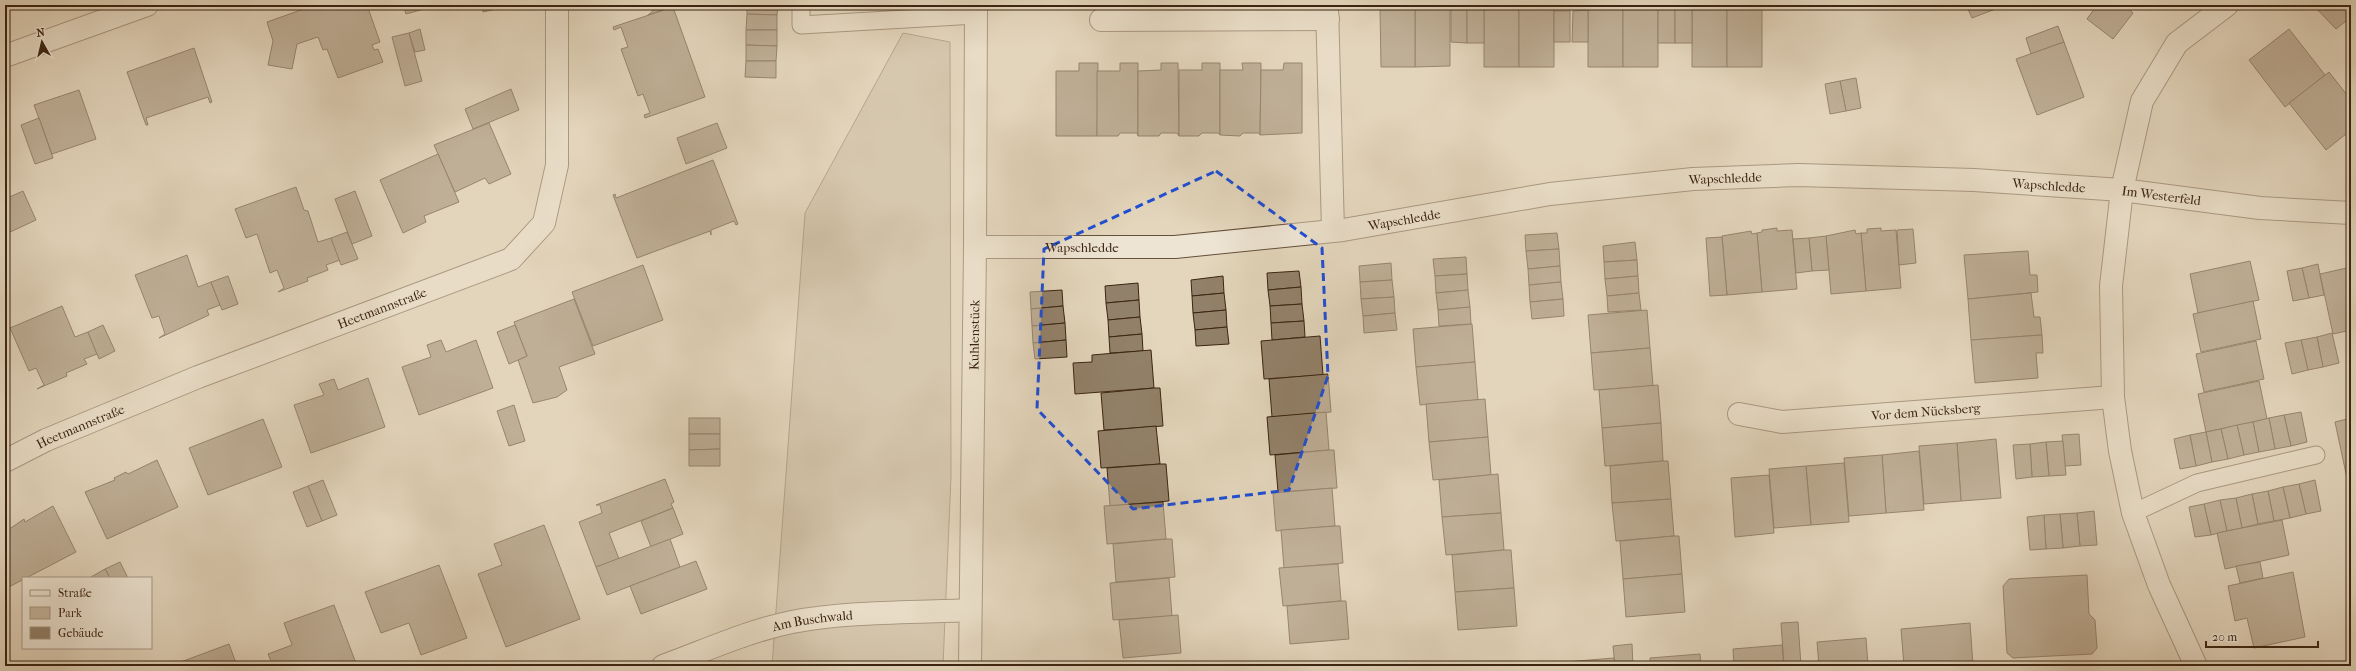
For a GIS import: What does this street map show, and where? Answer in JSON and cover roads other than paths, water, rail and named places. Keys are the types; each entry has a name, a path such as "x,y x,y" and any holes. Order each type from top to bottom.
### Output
{"street":[{"path":"7,49 147,5"},
{"name":"Heetmannstraße","path":"5,461 46,440 198,378 511,259 544,223 557,165 557,5"},
{"name":"Im Westerfeld","path":"2227,5 2177,42 2142,101 2122,190 2260,208 2351,213"},
{"name":"Kuhlenstück","path":"970,666 976,10"},
{"path":"1101,20 1327,12 1333,231"},
{"name":"Wapschledde","path":"975,247 1175,247 1333,231 1550,194 1693,179 1806,175 1974,180 2122,190"},
{"path":"2122,190 2111,286 2113,398 2120,451 2133,513 2159,585 2196,666"},
{"name":"Vor dem Nücksberg","path":"1739,414 1782,422 2113,398"},
{"name":"Am Buschwald","path":"663,666 759,631 791,622 829,617 970,610"}],"lane":[{"path":"801,5 801,25 976,10"},
{"path":"2133,513 2197,483 2316,455"}]}
